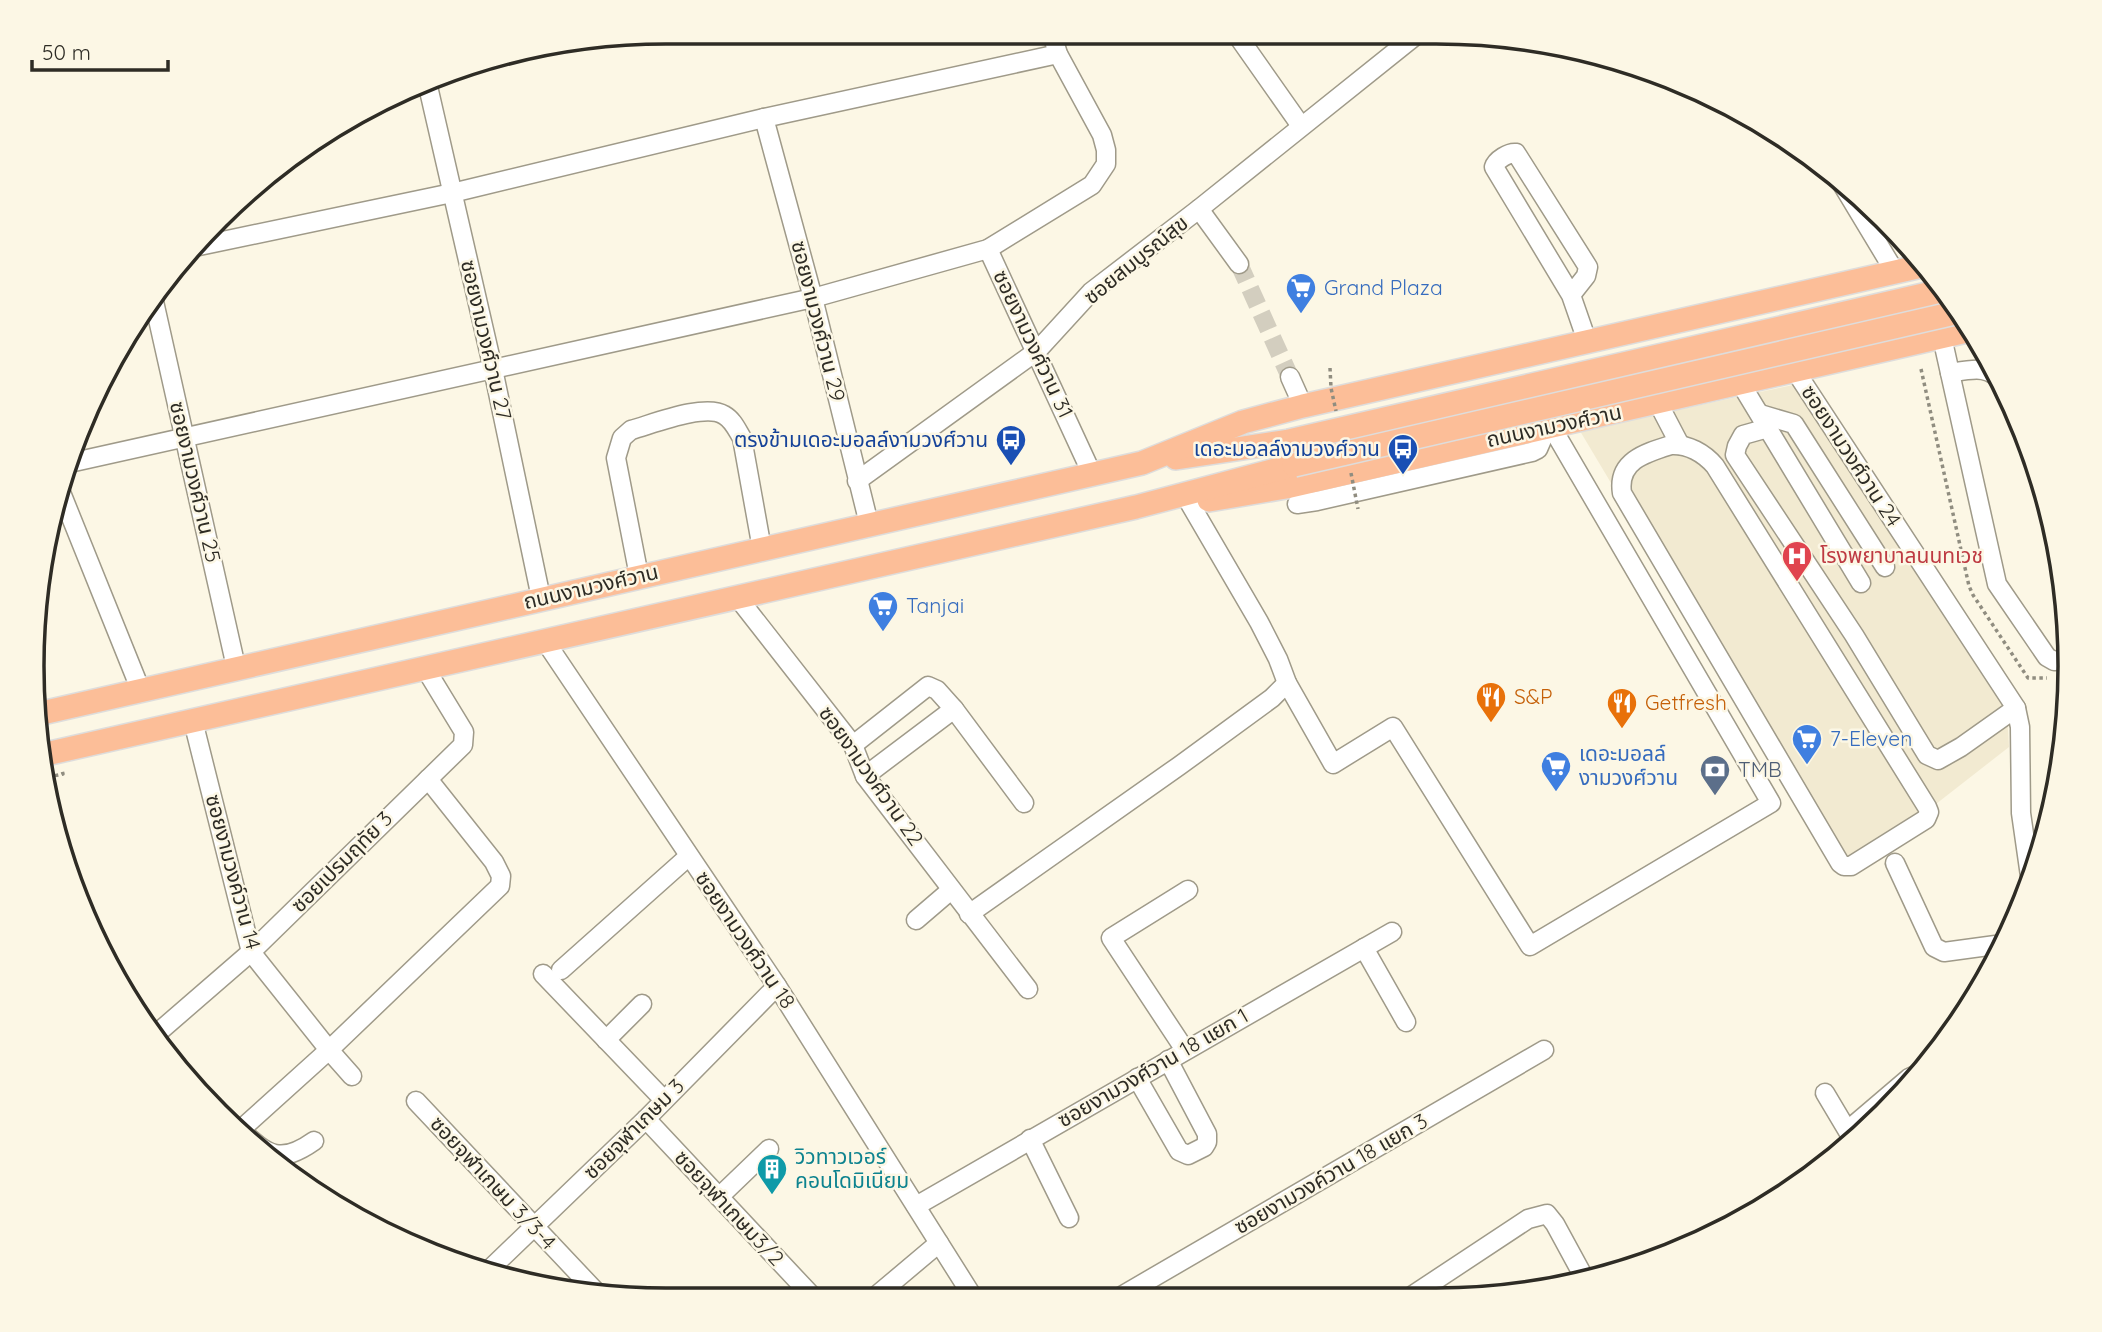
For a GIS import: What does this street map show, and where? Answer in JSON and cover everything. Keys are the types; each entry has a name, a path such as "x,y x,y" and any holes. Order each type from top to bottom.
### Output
{"main road":[{"name":"ถนนงามวงศ์วาน","path":"1142,463 1243,422 1303,406 1914,268"},
{"path":"1886,274 1905,308 1905,334 1893,348"},
{"name":"ถนนงามวงศ์วาน","path":"46,712 1092,474 1142,463 1289,441 1934,293"},
{"name":"ถนนงามวงศ์วาน","path":"50,753 1136,507 1294,465 1949,314"},
{"name":"ถนนงามวงศ์วาน","path":"1136,507 1189,502 1297,503 1550,426 1961,332"}],"street":[{"name":"ซอยงามวงศ์วาน 31","path":"1055,44 1102,135 1106,164 1092,185 988,249 1092,474"},
{"path":"1243,44 1301,126"},
{"name":"ซอยสมบูรณ์สุข","path":"858,481 1037,351 1091,292 1405,44"},
{"path":"209,244 452,193 764,118 1058,54"},
{"name":"ซอยงามวงศ์วาน 27","path":"429,91 493,369 541,598"},
{"name":"ซอยงามวงศ์วาน 29","path":"764,118 813,298 869,524"},
{"path":"1571,295 1586,276 1588,267 1516,153 1511,152 1494,167 1571,295 1587,341"},
{"path":"1850,202 1886,274"},
{"path":"1199,209 1239,264"},
{"path":"79,461 813,298 988,249"},
{"name":"ซอยงามวงศ์วาน 25","path":"156,310 236,667"},
{"path":"1942,337 1997,584 2046,657 2058,661"},
{"path":"1950,373 1982,368"},
{"name":"ซอยงามวงศ์วาน 24","path":"1796,372 2016,708 2020,727 2021,813 2027,858"},
{"path":"1290,377 1303,406"},
{"path":"1741,384 1861,583"},
{"path":"1658,403 1680,445 1698,452 1715,466 1927,807 1929,813 1926,818 1851,866 1840,863 1622,494 1620,483 1623,472 1630,463 1660,449 1680,445"},
{"path":"639,576 617,458 622,438 631,430 707,410 724,415 734,424 742,438 762,549"},
{"path":"1885,566 1794,424 1764,421 1743,435 1735,455 1847,625 1927,755 1938,760 1950,754 2016,708"},
{"path":"1189,502 1259,622 1287,683 1333,764 1393,727 1530,946 1771,803 1550,426"},
{"path":"65,504 141,691"},
{"name":"ซอยงามวงศ์วาน 22","path":"738,598 853,745 865,776 1028,989"},
{"name":"ซอยงามวงศ์วาน 18","path":"545,641 777,986 967,1288"},
{"name":"ซอยเปรมฤทัย 3","path":"161,1030 251,952 463,745 464,732 425,668"},
{"path":"969,914 1272,698 1287,683"},
{"path":"853,745 928,686 937,690 954,709 1024,803"},
{"path":"865,776 954,709"},
{"name":"ซอยงามวงค์วาน 14","path":"193,721 251,952 352,1076"},
{"path":"246,1125 329,1050 500,886 501,876 494,862 428,779"},
{"path":"664,1100 606,1040 552,972 689,856"},
{"path":"1895,863 1934,947 1944,952 1992,946"},
{"path":"916,920 951,890"},
{"path":"1185,1050 1111,939 1188,890"},
{"name":"ซอยงามวงศ์วาน 18 แยก 1","path":"916,1206 1392,932"},
{"path":"1364,948 1406,1022"},
{"name":"ซอยจุฬาเกษม 3","path":"495,1264 646,1119 777,986"},
{"path":"606,1040 642,1004"},
{"name":"ซอยงามวงค์วาน 18 แยก 3","path":"1134,1288 1544,1050"},
{"path":"1137,1078 1179,1151 1188,1155 1204,1147 1207,1135 1168,1060"},
{"path":"1825,1093 1849,1131"},
{"name":"ซอยจุฬาเกษม 3/3-4","path":"416,1101 588,1283"},
{"name":"ซอยจุฬาเกษม3/2","path":"646,1119 804,1288"},
{"path":"1030,1139 1069,1219"},
{"path":"280,1154 298,1153 314,1141"},
{"path":"719,1197 769,1149"},
{"path":"1424,1288 1528,1219 1547,1214 1580,1271"},
{"path":"886,1288 939,1243"}],"path":[{"path":"54,776 62,774"}],"shaded area":[{"name":"โรงพยาบาลนนทเวช","path":"1793,385 2007,713 2009,747 1845,875 1580,431"}],"tunnel":[{"path":"1239,264 1290,377"}],"place":[{"name":"Grand Plaza","path":"1301,315"},
{"name":"ตรงข้ามเดอะมอลล์งามวงศ์วาน","path":"1011,467"},
{"name":"เดอะมอลล์งามวงศ์วาน","path":"1403,476"},
{"name":"โรงพยาบาลนนทเวช","path":"1797,583"},
{"name":"Tanjai","path":"883,633"},
{"name":"S&P","path":"1491,724"},
{"name":"Getfresh","path":"1622,730"},
{"name":"7-Eleven","path":"1807,766"},
{"name":"เดอะมอลล์ งามวงศ์วาน","path":"1556,793"},
{"name":"TMB","path":"1715,797"},
{"name":"วิวทาวเวอร์ คอนโดมิเนียม","path":"772,1196"}]}
